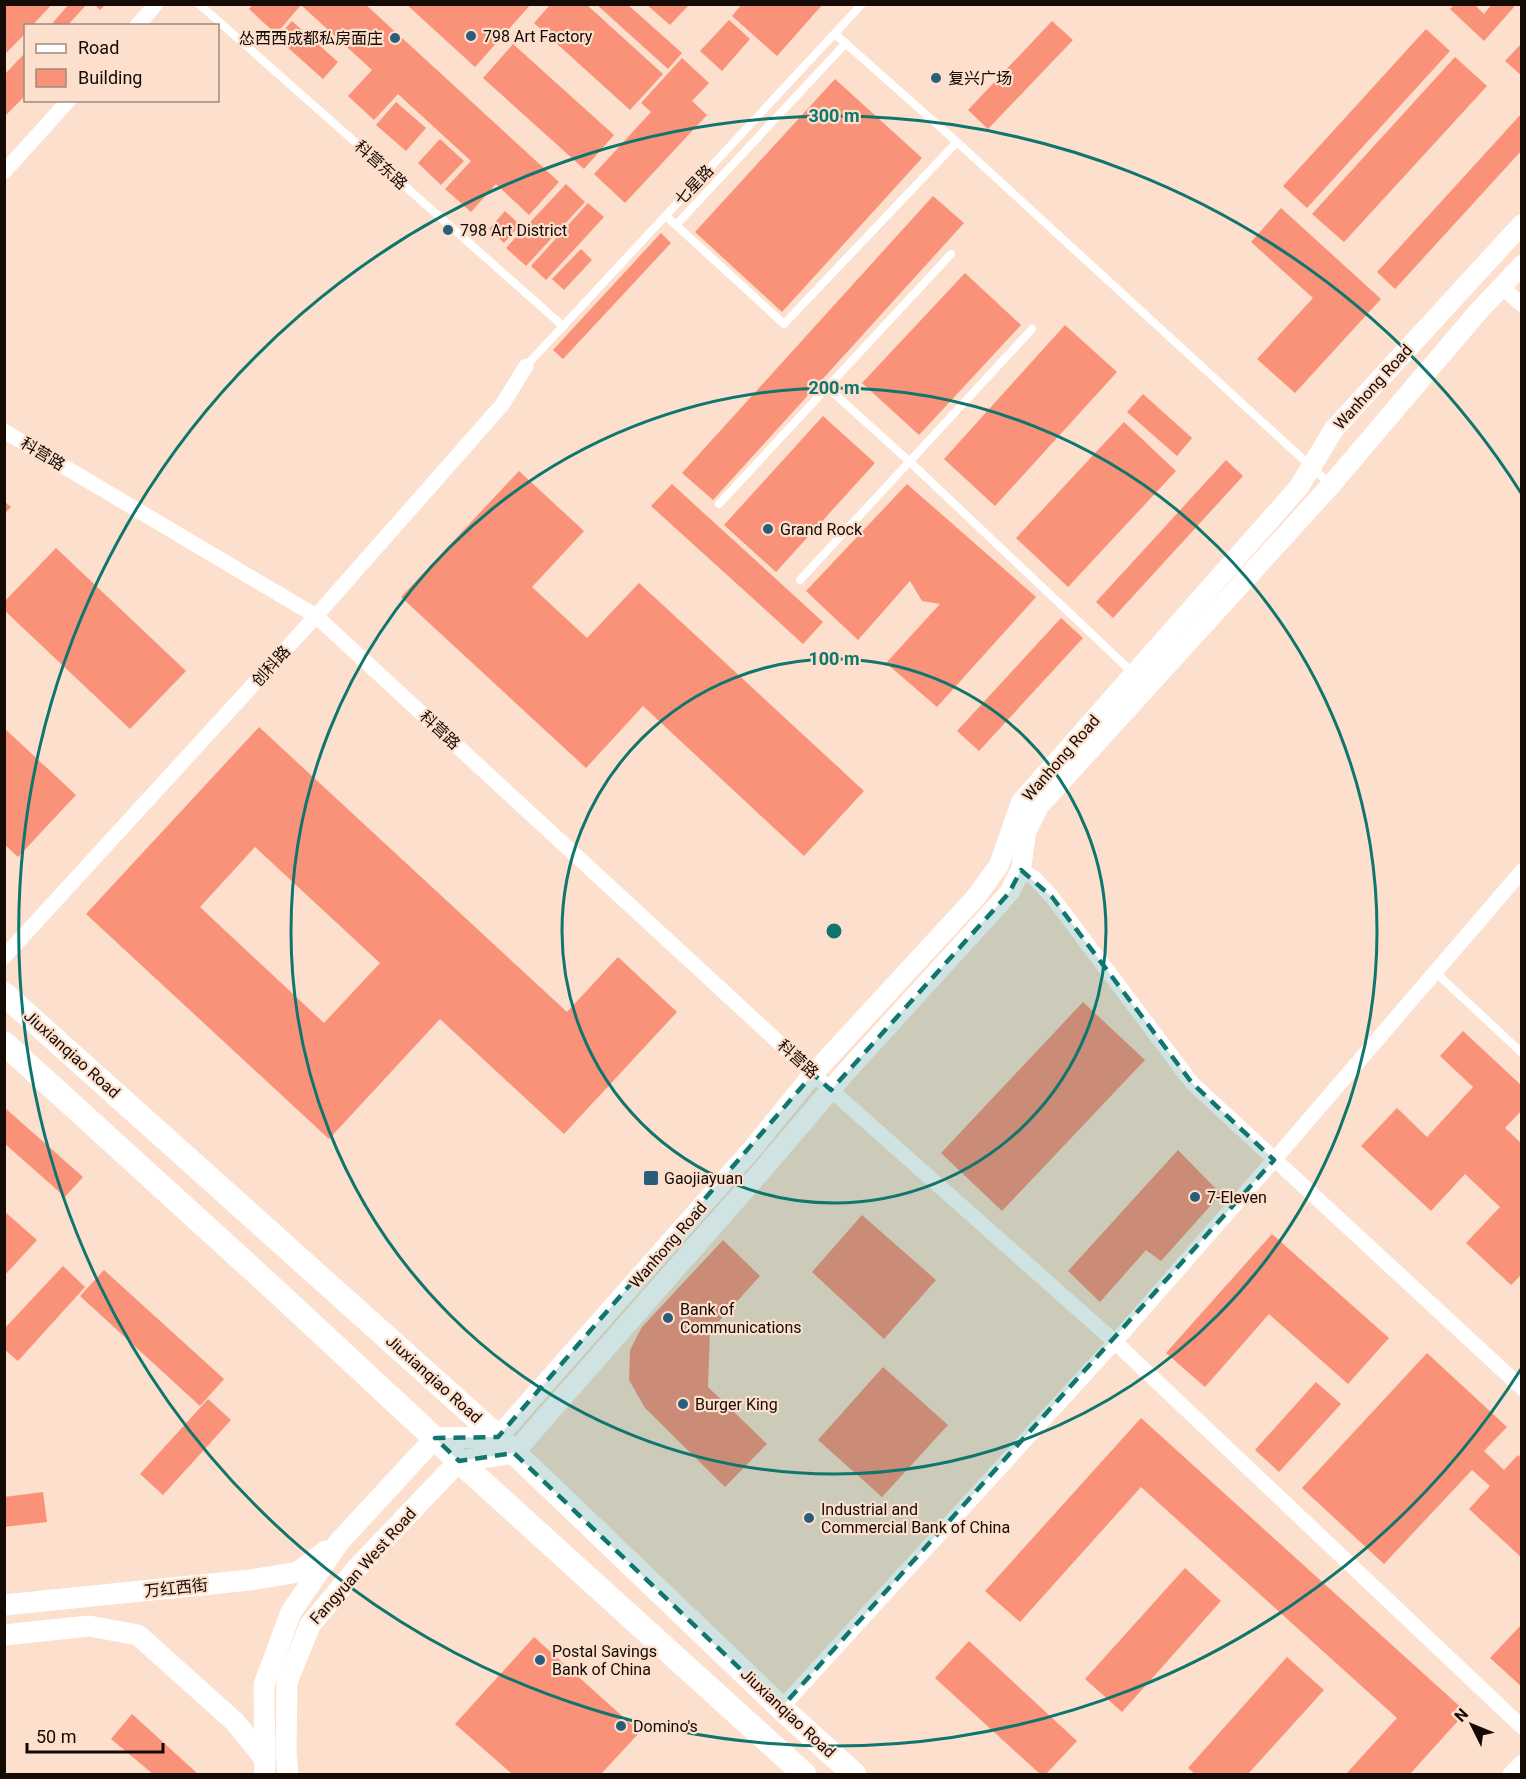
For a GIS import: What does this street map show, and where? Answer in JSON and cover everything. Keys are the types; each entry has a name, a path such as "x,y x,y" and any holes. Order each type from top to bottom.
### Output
{"main road":[{"name":"Jiuxianqiao Road","path":"4,994 506,1445 781,1708 855,1774"},
{"name":"Jiuxianqiao Road","path":"4,1043 804,1774"},
{"path":"435,1438 506,1445"},
{"name":"Fangyuan West Road","path":"265,1766 264,1685 291,1612 339,1542 435,1438"},
{"path":"459,1461 506,1445"},
{"name":"Fangyuan West Road","path":"288,1774 287,1682 310,1625 358,1568 459,1461"},
{"name":"万红西街","path":"4,1605 250,1580 298,1572 339,1542"},
{"path":"4,1635 89,1626 138,1635 235,1722 265,1766"}],"street":[{"path":"139,24 156,4"},
{"path":"4,172 67,102"},
{"name":"Wanhong Road","path":"506,1445 813,1074 976,897 999,865 1021,802 1299,487 1334,429 1521,224"},
{"name":"Wanhong Road","path":"506,1445 1009,893 1021,870 1026,832 1039,807 1331,485 1477,313 1521,265"},
{"path":"1502,287 1521,305"},
{"name":"创科路","path":"4,957 316,616 502,405 526,366"},
{"name":"科营路","path":"4,431 316,616 813,1074 1115,1342 1521,1727"},
{"path":"1021,870 1033,877 1052,897 1192,1083 1521,1388"},
{"path":"781,1708 1115,1342 1521,871"},
{"path":"1510,1774 1521,1762"}],"lane":[{"name":"科营东路","path":"199,4 563,326"},
{"name":"七星路","path":"526,366 836,34 861,4"},
{"path":"836,34 1331,485"},
{"path":"676,225 846,44"},
{"path":"666,216 784,324 957,142"},
{"path":"719,504 951,254"},
{"path":"801,580 1032,328"},
{"path":"828,388 910,462 1134,674"},
{"path":"1434,971 1521,1053"}],"highlighted area":[{"path":"1021,870 1052,897 1192,1083 1274,1160 781,1708 514,1453 459,1461 435,1438 498,1437 813,1074 831,1090 1009,893"}],"building":[{"path":"4,4 52,4 34,24 24,24 24,35 4,55"},
{"path":"69,4 87,4 69,24 52,24"},
{"path":"94,4 106,4 100,10"},
{"path":"253,4 365,4 559,182 529,215 496,184 471,212 445,189 471,161 398,94 374,120 348,96 372,70 301,5 276,34 249,9"},
{"name":"798 Art Factory","path":"406,4 531,4 475,67"},
{"path":"596,4 627,4 682,53 668,69"},
{"path":"742,4 823,4 777,56 732,16"},
{"path":"1455,4 1474,4 1484,14 1492,4 1511,4 1514,7 1484,41 1450,9"},
{"path":"550,5 587,5 663,74 630,110 534,23"},
{"path":"647,5 689,5 670,25"},
{"path":"729,20 750,39 722,71 700,51"},
{"path":"292,21 338,62 323,79 277,38"},
{"path":"1052,21 1073,40 988,129 968,110"},
{"path":"1426,29 1450,51 1307,208 1283,186"},
{"path":"1522,43 1522,76 1505,61"},
{"path":"513,44 614,135 584,169 483,78"},
{"path":"24,54 24,97 4,117 4,75"},
{"path":"1455,57 1487,86 1344,242 1312,214"},
{"path":"682,58 709,83 692,101 707,115 625,203 594,174 651,112 641,103"},
{"path":"835,79 922,158 782,312 695,232"},
{"path":"396,102 426,128 406,151 376,125"},
{"path":"1522,113 1522,150 1395,289 1377,272"},
{"path":"440,139 464,161 441,185 418,163"},
{"path":"566,184 585,202 526,266 506,248"},
{"path":"933,196 964,223 713,500 682,473"},
{"path":"588,203 604,217 546,280 531,266"},
{"path":"1281,208 1381,299 1295,393 1257,359 1313,298 1251,242"},
{"path":"505,211 520,225 504,243 489,229"},
{"path":"661,233 671,243 563,359 553,350"},
{"path":"581,249 592,260 564,290 552,279"},
{"path":"965,273 1021,325 919,435 862,383"},
{"path":"1065,325 1117,372 995,506 944,459"},
{"path":"1143,394 1192,438 1177,456 1127,412"},
{"path":"823,416 875,463 776,572 724,525"},
{"path":"1124,422 1176,471 1068,587 1016,538"},
{"path":"1226,460 1243,476 1113,618 1096,602"},
{"path":"519,471 584,531 532,587 587,638 639,583 864,791 804,856 643,706 586,768 401,597"},
{"path":"672,484 823,622 803,644 651,506"},
{"path":"907,484 1036,597 937,707 886,663 940,604 922,601 910,581 858,640 806,591"},
{"path":"4,501 11,507 4,514"},
{"path":"56,548 186,671 130,729 4,610 4,602"},
{"path":"1061,618 1083,638 979,751 957,731"},
{"path":"259,727 567,1012 618,957 677,1012 564,1134 440,1019 329,1139 86,914","holes":["255,847 380,963 324,1023 200,907"]},
{"path":"4,728 76,795 18,857 4,844"},
{"path":"1083,1002 1145,1060 1002,1211 941,1153"},
{"path":"1463,1031 1522,1086 1522,1110 1505,1128 1522,1144 1522,1274 1511,1285 1466,1243 1500,1207 1465,1174 1431,1211 1361,1146 1397,1108 1427,1137 1473,1087 1440,1056"},
{"path":"4,1107 83,1177 65,1197 4,1143"},
{"path":"1178,1150 1221,1194 1161,1261 1146,1250 1100,1302 1068,1271"},
{"path":"4,1211 37,1240 4,1276"},
{"path":"862,1215 936,1280 884,1339 812,1272"},
{"path":"1272,1234 1389,1338 1348,1384 1269,1314 1205,1387 1166,1353"},
{"path":"723,1240 760,1276 710,1331 708,1387 767,1444 725,1487 645,1408 629,1380 630,1350 642,1327"},
{"path":"63,1266 85,1287 18,1361 4,1349 4,1329"},
{"path":"104,1270 224,1379 200,1406 80,1296"},
{"path":"1427,1353 1507,1427 1484,1451 1504,1470 1518,1455 1522,1459 1522,1558 1469,1509 1490,1486 1472,1470 1384,1564 1302,1488"},
{"path":"883,1367 948,1425 882,1497 818,1440"},
{"path":"1316,1382 1341,1404 1279,1472 1255,1450"},
{"path":"208,1399 231,1420 163,1495 140,1474"},
{"path":"1141,1418 1466,1712 1410,1774 1346,1774 1397,1718 1141,1487 1020,1622 985,1591"},
{"path":"43,1492 47,1522 4,1527 4,1497"},
{"path":"1185,1568 1221,1601 1122,1712 1085,1679"},
{"path":"1522,1624 1522,1687 1490,1658"},
{"path":"534,1637 640,1732 601,1774 512,1774 455,1724"},
{"path":"969,1641 1077,1741 1046,1774 1040,1774 935,1678"},
{"path":"1287,1657 1324,1690 1248,1774 1195,1774 1188,1768"},
{"path":"132,1714 198,1774 153,1774 111,1739"}],"place":[{"name":"798 Art Factory","path":"471,36"},
{"name":"怂西西成都私房面庄","path":"395,38"},
{"name":"复兴广场","path":"936,78"},
{"name":"798 Art District","path":"448,230"},
{"name":"Grand Rock","path":"768,529"},
{"name":"Gaojiayuan","path":"651,1178"},
{"name":"7-Eleven","path":"1195,1197"},
{"name":"Bank of Communications","path":"668,1318"},
{"name":"Burger King","path":"683,1404"},
{"name":"Industrial and Commercial Bank of China","path":"809,1518"},
{"name":"Postal Savings Bank of China","path":"540,1660"},
{"name":"Domino's","path":"621,1726"}]}
